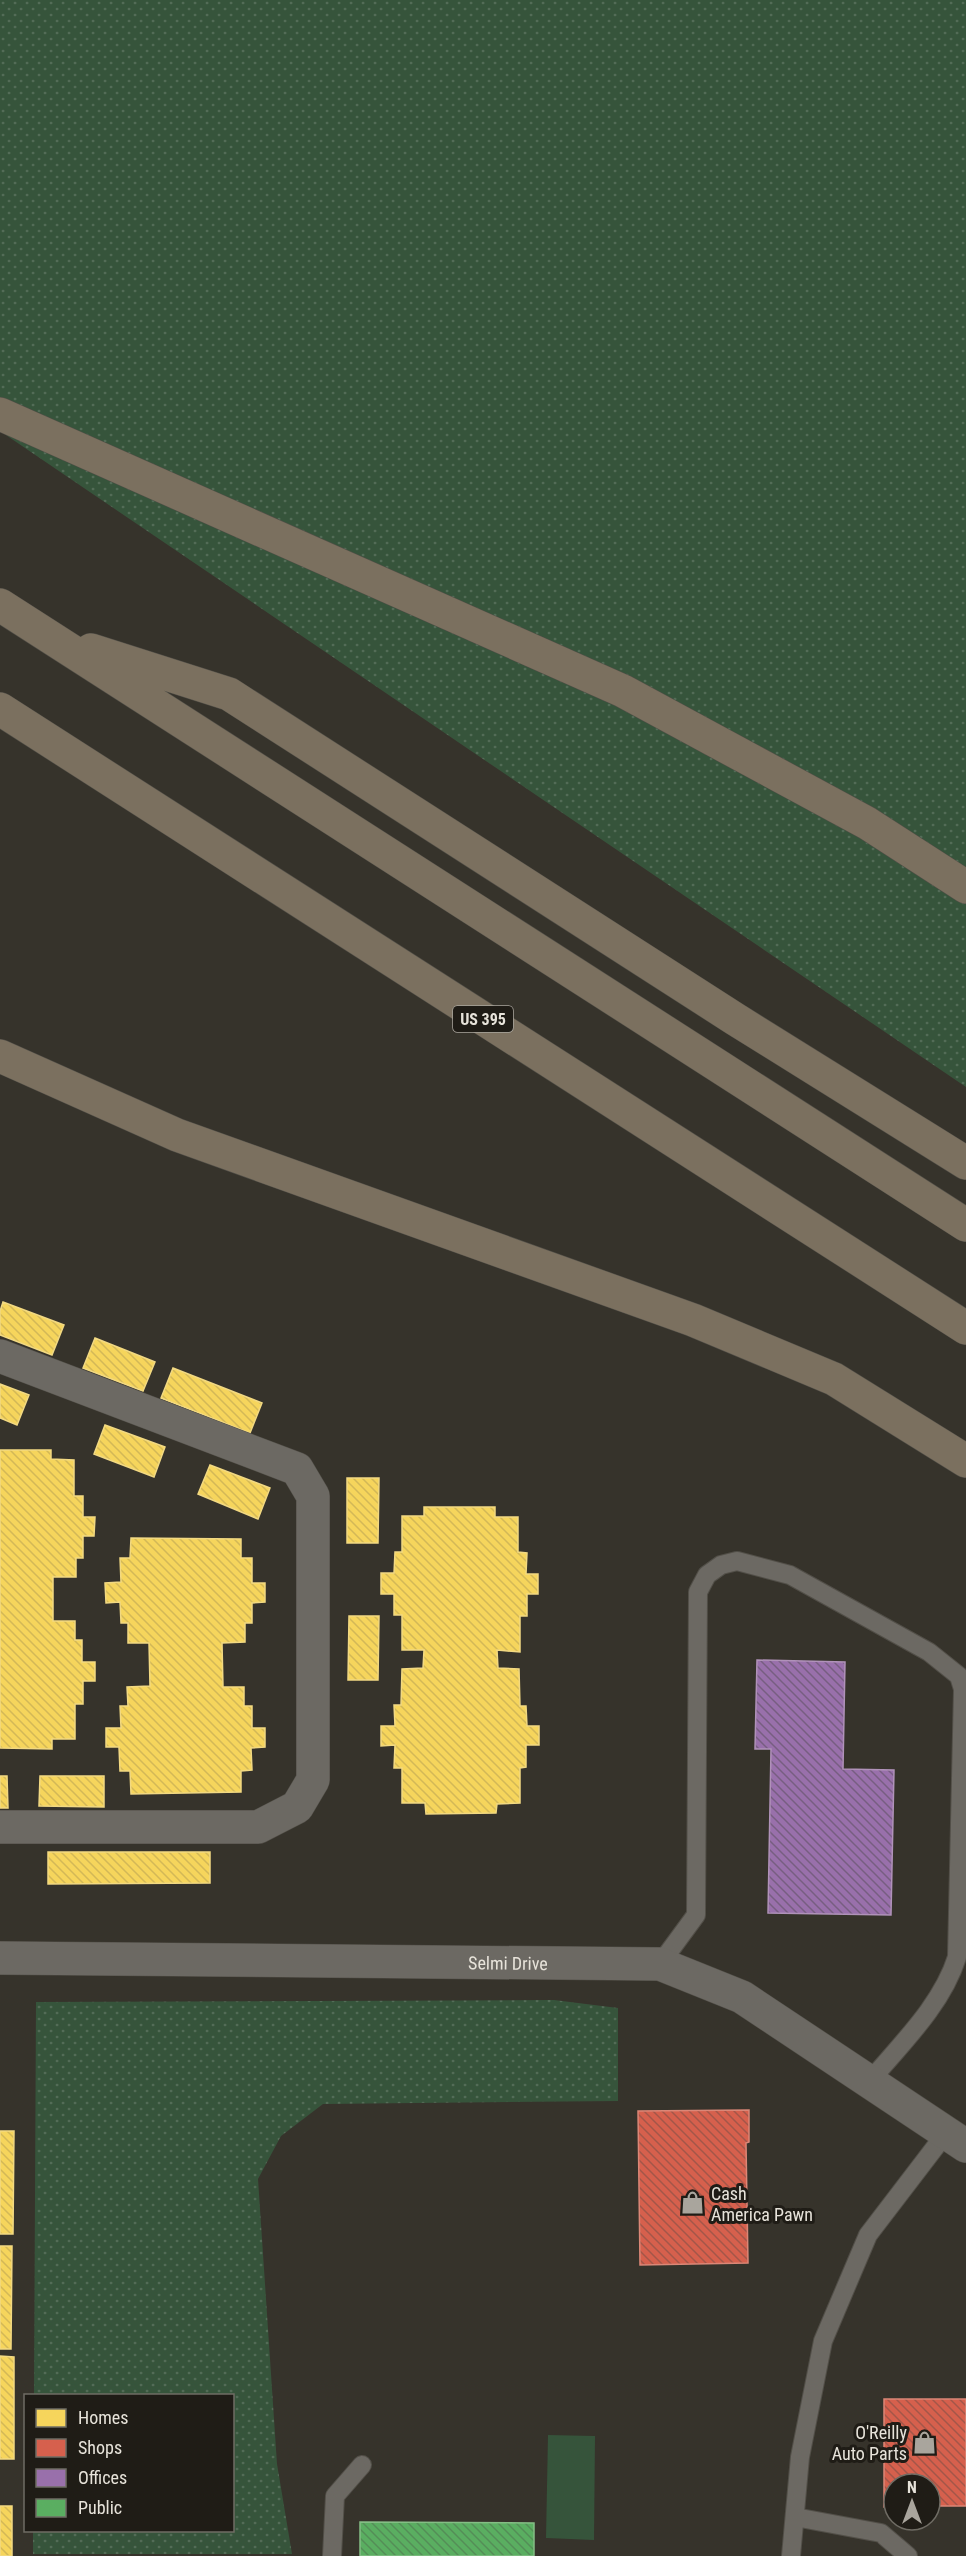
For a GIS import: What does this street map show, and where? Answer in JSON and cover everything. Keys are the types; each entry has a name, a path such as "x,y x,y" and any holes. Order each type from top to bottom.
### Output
{"highway":[{"path":"0,414 623,691 867,823 966,887"},
{"path":"0,605 966,1226"},
{"path":"48,636 229,694 735,1019 966,1163"},
{"name":"US 395","path":"0,709 966,1328"},
{"path":"0,1056 177,1135 693,1320 834,1379 966,1461"}],"street":[{"path":"0,1356 297,1469 313,1496 313,1780 297,1807 258,1827 0,1827"},
{"name":"Selmi Drive","path":"0,1958 660,1964 741,1997 956,2140"}],"lane":[{"path":"660,1964 696,1916 698,1592 707,1575 721,1565 737,1562 790,1575 929,1652 959,1676 963,1689 962,1943 951,1977 927,2012 869,2082"},
{"path":"792,2556 800,2457 823,2341 830,2323 868,2235 956,2140"},
{"path":"332,2556 335,2496 362,2464"},
{"path":"795,2517 881,2533 908,2556"}],"green space":[{"path":"0,0 966,0 966,1087 0,431"},
{"path":"554,2000 618,2008 618,2101 323,2104 281,2136 258,2179 277,2464 292,2554 33,2554 33,2532 234,2532 234,2394 34,2394 36,2002"},
{"path":"548,2435 595,2436 594,2540 546,2538"}],"building: Homes":[{"path":"3,1302 64,1325 52,1355 0,1335 0,1311"},
{"path":"95,1338 155,1362 143,1391 83,1368"},
{"path":"173,1368 262,1403 250,1433 161,1398"},
{"path":"0,1384 29,1395 17,1425 0,1418"},
{"path":"105,1425 165,1447 154,1477 94,1454"},
{"path":"0,1450 51,1450 51,1459 74,1460 74,1496 83,1496 83,1517 95,1517 94,1536 83,1536 83,1558 76,1558 76,1577 53,1577 53,1621 75,1621 75,1640 82,1640 82,1662 95,1662 95,1681 83,1681 83,1704 75,1704 75,1739 52,1739 52,1749 0,1748"},
{"path":"210,1465 270,1488 258,1519 198,1494"},
{"path":"347,1478 379,1478 378,1543 347,1543"},
{"path":"424,1507 495,1507 495,1517 518,1517 518,1552 527,1553 526,1574 538,1574 538,1594 527,1594 527,1616 520,1616 520,1652 497,1650 498,1668 519,1669 520,1706 526,1706 527,1726 539,1726 539,1745 526,1745 526,1767 520,1768 520,1803 497,1804 496,1813 426,1814 425,1803 402,1803 402,1768 394,1768 395,1745 381,1746 381,1726 395,1726 394,1705 401,1705 402,1669 423,1668 424,1650 402,1650 402,1615 394,1615 394,1594 381,1594 381,1573 394,1573 395,1552 402,1552 402,1516 424,1516"},
{"path":"131,1538 241,1539 241,1558 252,1558 252,1583 265,1583 265,1602 252,1603 252,1623 245,1623 245,1642 222,1643 223,1687 244,1687 244,1706 252,1706 252,1728 265,1728 265,1747 251,1748 252,1770 241,1771 241,1792 131,1794 130,1771 120,1771 119,1747 106,1747 106,1728 121,1728 120,1706 128,1706 127,1687 150,1686 149,1643 128,1643 128,1623 121,1623 120,1602 106,1603 105,1583 121,1582 120,1558 130,1558"},
{"path":"349,1616 379,1616 378,1680 348,1680"},
{"path":"0,1776 7,1776 8,1808 0,1808"},
{"path":"40,1776 104,1776 104,1807 39,1806"},
{"path":"48,1852 210,1852 210,1883 48,1884"},
{"path":"0,2131 14,2131 13,2234 0,2234"},
{"path":"0,2246 12,2246 11,2349 0,2349"},
{"path":"0,2356 14,2357 14,2459 0,2459"},
{"path":"0,2506 12,2506 12,2556 0,2556"}],"building: Shops":[{"name":"Cash America Pawn","path":"749,2110 749,2142 746,2143 748,2263 640,2265 638,2111"},
{"name":"O'Reilly Auto Parts","path":"884,2399 966,2399 966,2506 942,2506 942,2472 884,2472"}],"building: Offices":[{"path":"757,1660 845,1662 843,1769 894,1770 891,1915 768,1913 771,1749 755,1749"}],"building: Public":[{"path":"360,2522 534,2523 534,2556 360,2556"}],"place":[{"name":"Cash America Pawn","path":"693,2203"},
{"name":"O'Reilly Auto Parts","path":"925,2442"}]}
